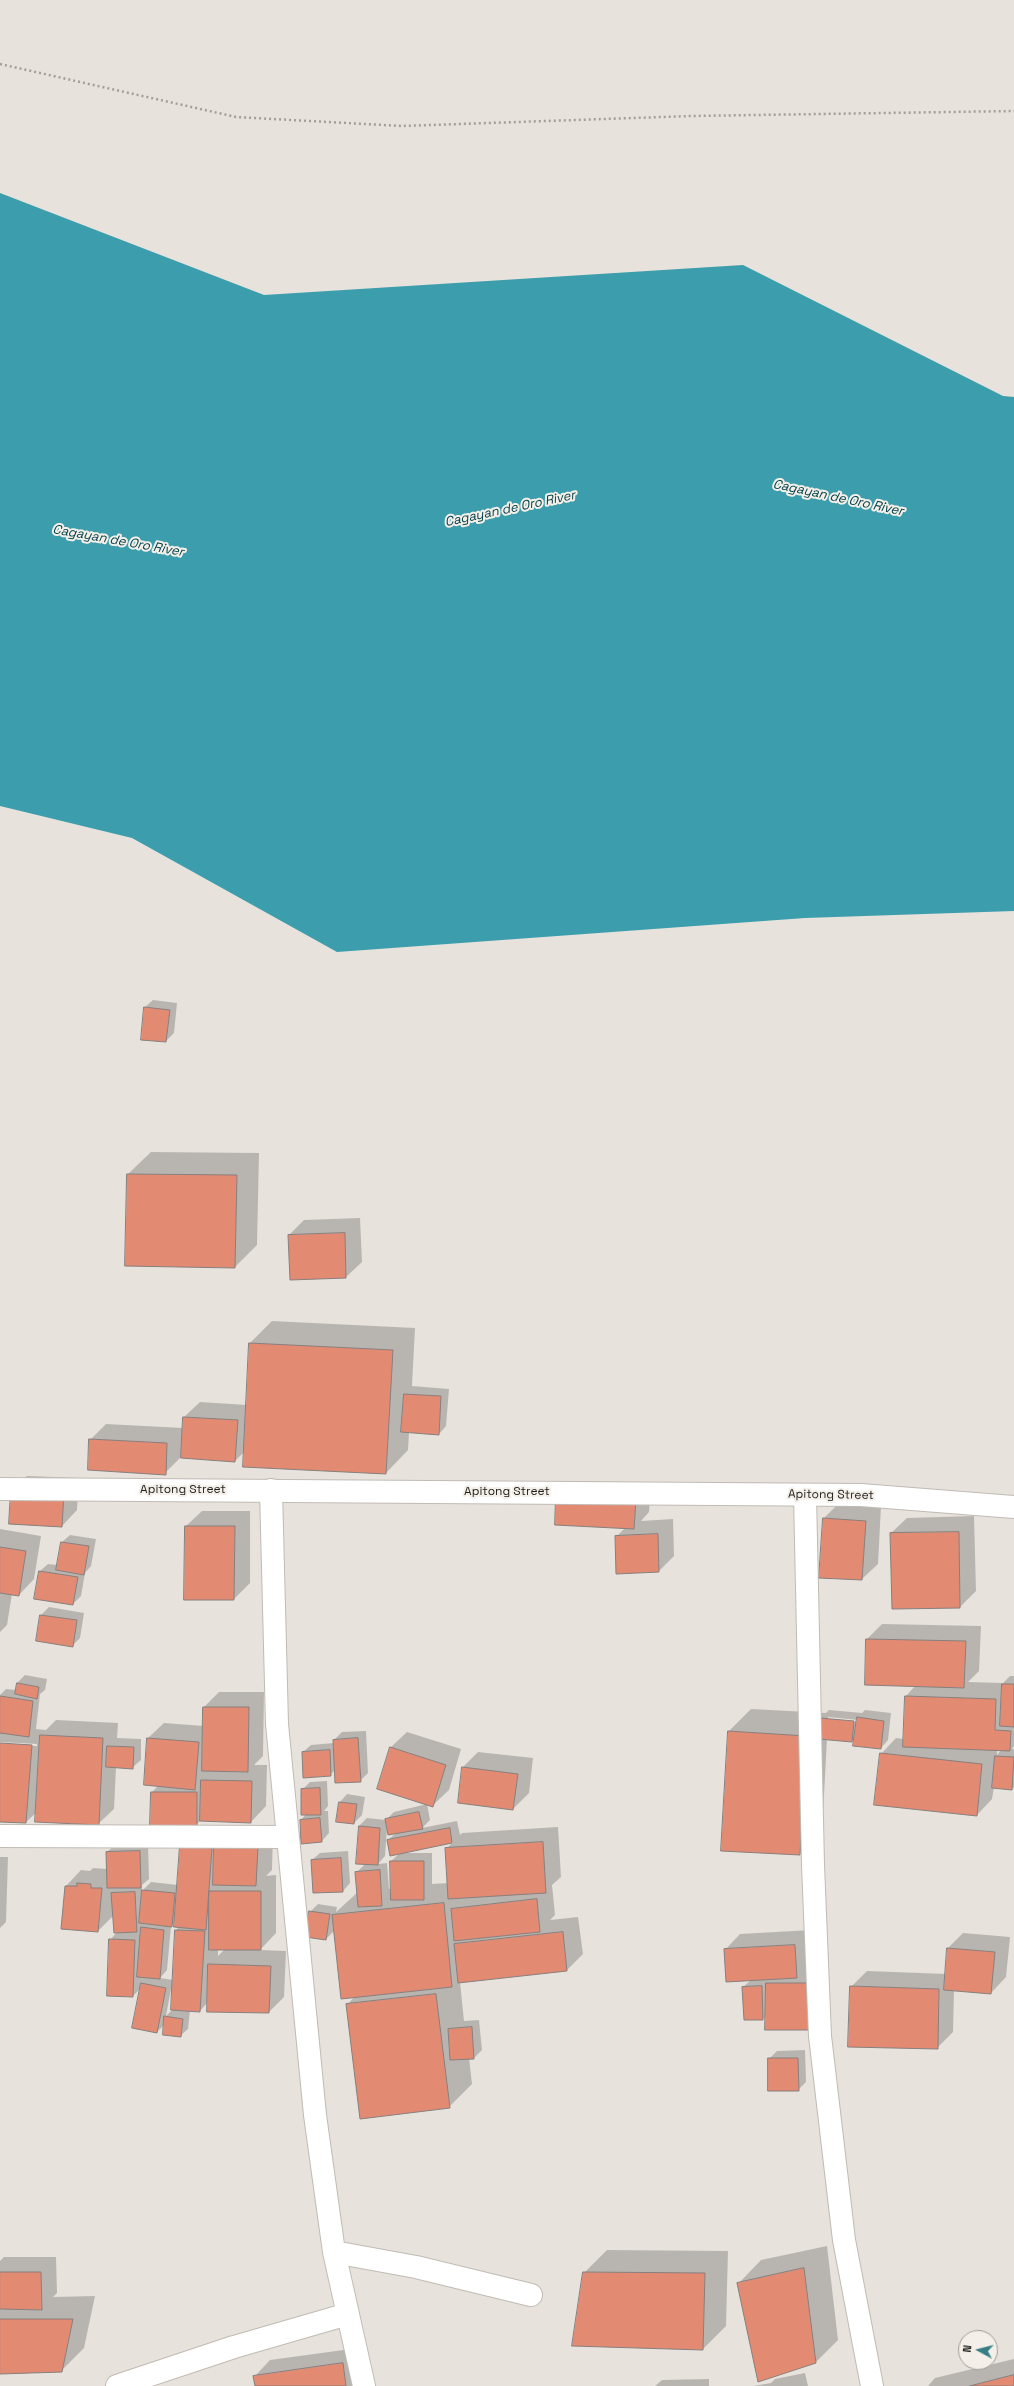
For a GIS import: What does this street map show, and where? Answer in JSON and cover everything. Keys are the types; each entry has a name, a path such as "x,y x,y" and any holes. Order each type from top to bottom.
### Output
{"street":[{"name":"Apitong Street","path":"0,1489 861,1495 1014,1507"},
{"path":"271,1490 277,1724 286,1837 315,2114 334,2252 364,2386"},
{"path":"805,1495 813,1865 820,2036 844,2240 872,2386"},
{"path":"0,1836 286,1837"},
{"path":"334,2252 416,2267 531,2295"},
{"path":"117,2386 234,2348 348,2314"}],"path":[{"path":"0,64 236,117 402,126 691,116 1014,110"}],"water":[{"name":"Cagayan de Oro River","path":"0,193 264,295 743,265 1003,396 1014,397 1014,911 805,918 337,952 132,838 0,806"}],"building":[{"path":"144,1007 170,1010 166,1042 141,1040"},
{"path":"127,1174 237,1175 235,1268 125,1266"},
{"path":"345,1233 346,1278 290,1280 288,1235"},
{"path":"249,1343 393,1350 386,1474 243,1467"},
{"path":"404,1394 441,1396 439,1435 401,1432"},
{"path":"183,1417 238,1420 235,1462 181,1458"},
{"path":"89,1439 167,1443 166,1475 88,1470"},
{"path":"11,1491 64,1493 62,1527 9,1524"},
{"path":"556,1496 636,1500 634,1529 555,1525"},
{"path":"823,1518 866,1521 862,1580 819,1578"},
{"path":"185,1526 235,1526 234,1600 184,1600"},
{"path":"959,1532 960,1608 892,1609 890,1533"},
{"path":"658,1534 659,1572 616,1574 615,1536"},
{"path":"61,1542 89,1546 84,1575 56,1570"},
{"path":"0,1547 26,1551 19,1596 0,1593"},
{"path":"39,1571 78,1577 73,1605 34,1599"},
{"path":"40,1615 77,1620 73,1647 36,1641"},
{"path":"866,1639 966,1641 964,1688 865,1685"},
{"path":"17,1683 39,1687 37,1699 15,1694"},
{"path":"1002,1684 1014,1684 1014,1727 1000,1726"},
{"path":"0,1696 33,1701 29,1737 0,1733"},
{"path":"905,1696 996,1699 995,1730 1011,1731 1010,1751 903,1747"},
{"path":"203,1707 249,1707 248,1772 202,1771"},
{"path":"857,1717 884,1721 881,1749 853,1746"},
{"path":"820,1718 854,1721 852,1742 818,1739"},
{"path":"728,1731 806,1736 800,1855 721,1851"},
{"path":"40,1735 103,1738 99,1825 35,1822"},
{"path":"147,1738 199,1742 195,1790 144,1785"},
{"path":"358,1738 361,1782 335,1783 333,1740"},
{"path":"0,1743 32,1745 26,1823 0,1822"},
{"path":"107,1746 134,1747 133,1769 106,1767"},
{"path":"390,1747 446,1765 433,1807 377,1789"},
{"path":"330,1750 331,1776 303,1778 302,1752"},
{"path":"880,1753 982,1764 977,1816 874,1805"},
{"path":"995,1756 1014,1757 1012,1790 992,1788"},
{"path":"462,1767 518,1774 513,1810 458,1803"},
{"path":"201,1780 252,1781 251,1823 200,1821"},
{"path":"320,1788 321,1815 301,1815 301,1789"},
{"path":"151,1792 197,1792 197,1826 150,1826"},
{"path":"339,1802 357,1804 354,1824 336,1822"},
{"path":"419,1812 423,1829 388,1835 385,1819"},
{"path":"320,1818 322,1842 301,1844 300,1820"},
{"path":"359,1826 380,1828 378,1865 356,1864"},
{"path":"450,1828 452,1843 390,1856 387,1840"},
{"path":"543,1842 546,1893 448,1899 445,1848"},
{"path":"180,1845 212,1848 206,1930 174,1927"},
{"path":"214,1846 258,1847 256,1886 213,1885"},
{"path":"140,1851 141,1888 107,1888 106,1852"},
{"path":"341,1858 343,1892 313,1893 311,1860"},
{"path":"390,1861 424,1861 424,1900 391,1900"},
{"path":"380,1870 382,1906 358,1907 355,1872"},
{"path":"77,1883 91,1884 91,1888 102,1888 98,1932 61,1929 65,1886 77,1886"},
{"path":"142,1890 175,1893 172,1927 139,1923"},
{"path":"209,1891 261,1891 261,1950 209,1950"},
{"path":"135,1892 137,1932 114,1933 111,1893"},
{"path":"537,1899 540,1932 454,1941 451,1909"},
{"path":"444,1903 452,1987 341,1999 332,1915"},
{"path":"309,1911 330,1914 326,1940 305,1937"},
{"path":"141,1927 164,1930 160,1979 137,1977"},
{"path":"175,1930 205,1931 200,2012 171,2010"},
{"path":"563,1932 567,1971 458,1983 454,1944"},
{"path":"109,1939 135,1940 133,1997 107,1996"},
{"path":"795,1945 797,1978 726,1982 724,1949"},
{"path":"947,1948 995,1952 991,1994 944,1990"},
{"path":"208,1964 271,1966 269,2013 207,2012"},
{"path":"141,1983 166,1988 157,2033 132,2028"},
{"path":"766,1983 811,1983 811,2030 765,2030"},
{"path":"762,1986 763,2020 744,2020 742,1987"},
{"path":"850,1986 939,1989 938,2049 848,2047"},
{"path":"436,1994 450,2108 360,2119 346,2004"},
{"path":"164,2016 183,2019 181,2037 163,2035"},
{"path":"472,2027 474,2059 450,2060 448,2029"},
{"path":"768,2058 798,2058 799,2091 768,2091"},
{"path":"804,2268 816,2363 758,2382 737,2283"},
{"path":"0,2272 41,2272 42,2310 0,2309"},
{"path":"583,2272 705,2273 703,2350 572,2346"},
{"path":"0,2319 73,2319 62,2372 0,2374"},
{"path":"343,2363 346,2386 255,2386 253,2376"},
{"path":"1014,2375 1014,2386 970,2386"}]}
